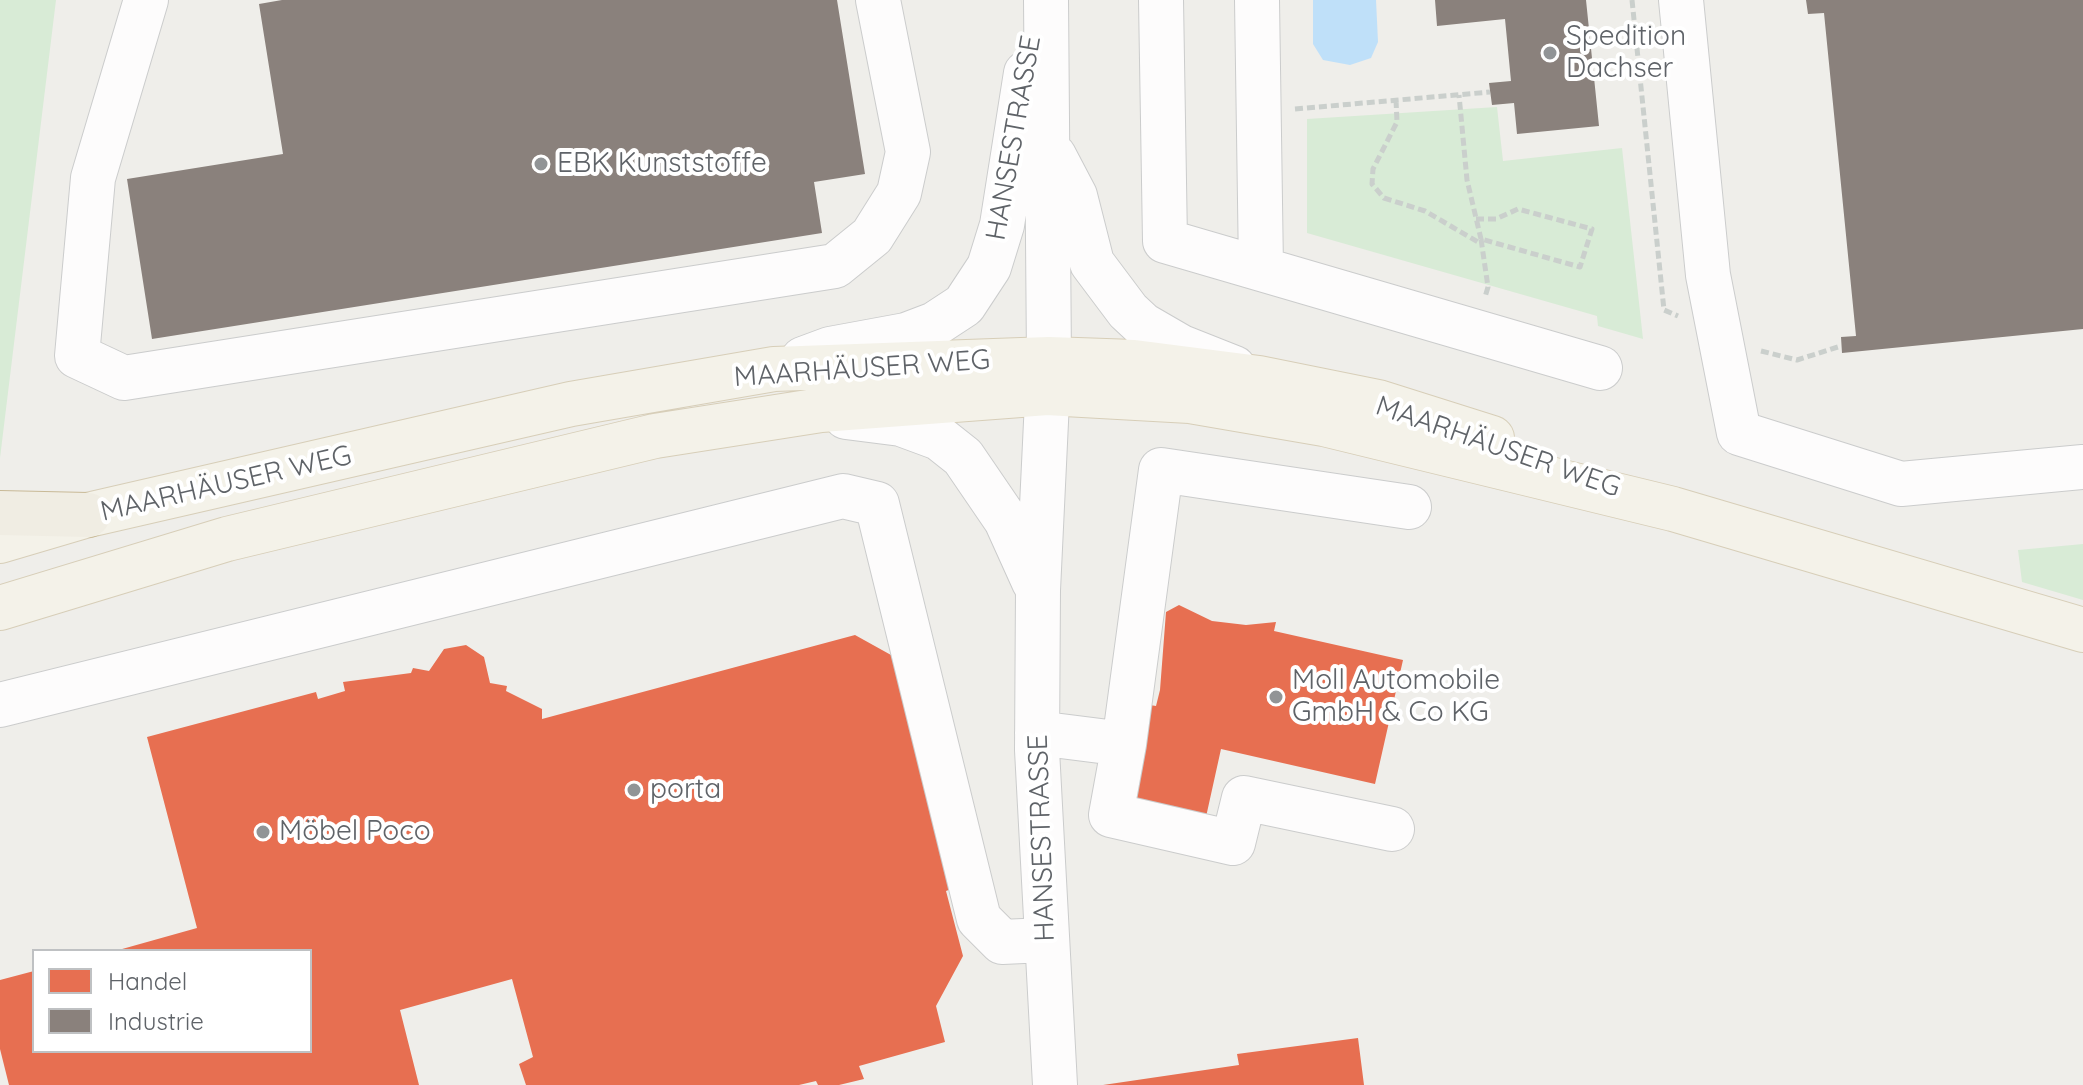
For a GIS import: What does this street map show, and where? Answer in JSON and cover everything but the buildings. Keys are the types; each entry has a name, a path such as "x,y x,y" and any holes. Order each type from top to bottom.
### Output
{"highway":[{"path":"0,513 88,515"}],"main road":[{"name":"MAARHÄUSER WEG","path":"0,608 227,539 655,436 1134,362 1259,378 1378,402 1485,436 1673,509"},
{"name":"MAARHÄUSER WEG","path":"0,541 88,515 571,404 774,369 1048,376 1324,424 1673,509 2083,630"}],"street":[{"path":"146,0 93,178 77,356 124,378 835,266 872,236 899,193 908,152 878,0"},
{"name":"HANSESTRASSE","path":"774,369 830,349 906,335 935,324 964,305 989,267 1002,225 1039,0"},
{"name":"HANSESTRASSE","path":"1046,0 1048,376 1038,590 1037,733 1045,940 1055,1085"},
{"path":"1161,0 1165,241 1600,368"},
{"path":"1257,0 1261,268"},
{"path":"1681,0 1708,275 1739,433 1901,484 2083,467"},
{"name":"HANSESTRASSE","path":"1048,143 1075,196 1092,263 1128,311 1143,325 1181,347 1259,378"},
{"name":"HANSESTRASSE","path":"821,410 869,422 901,424 939,438 963,457 1006,520 1038,590"},
{"path":"1392,829 1244,798 1233,843 1111,815 1124,744 1161,470 1409,507"},
{"path":"0,705 843,496 877,504 979,919 1002,942 1045,940"},
{"path":"1037,733 1124,744"}],"path":[{"path":"1632,0 1664,310"},
{"path":"1259,113 1490,92"},
{"path":"1459,95 1467,180 1488,287 1475,331"},
{"path":"1396,100 1397,122 1373,169 1372,184 1384,198 1425,211 1478,242 1481,239 1580,267 1592,229 1518,209 1496,219 1476,219"}],"green space":[{"path":"0,0 56,0 0,458"},
{"path":"1497,107 1503,161 1622,148 1643,339 1598,326 1597,316 1307,233 1307,119"},
{"path":"2083,544 2083,600 2022,582 2018,550"}],"water":[{"path":"1313,0 1376,0 1378,42 1371,58 1350,65 1323,60 1313,44"}],"place":[{"name":"Spedition Dachser","path":"1550,53"},
{"name":"EBK Kunststoffe","path":"541,164"},
{"name":"Moll Automobile GmbH & Co KG","path":"1276,697"},
{"name":"porta","path":"634,790"},
{"name":"Möbel Poco","path":"263,832"}]}
